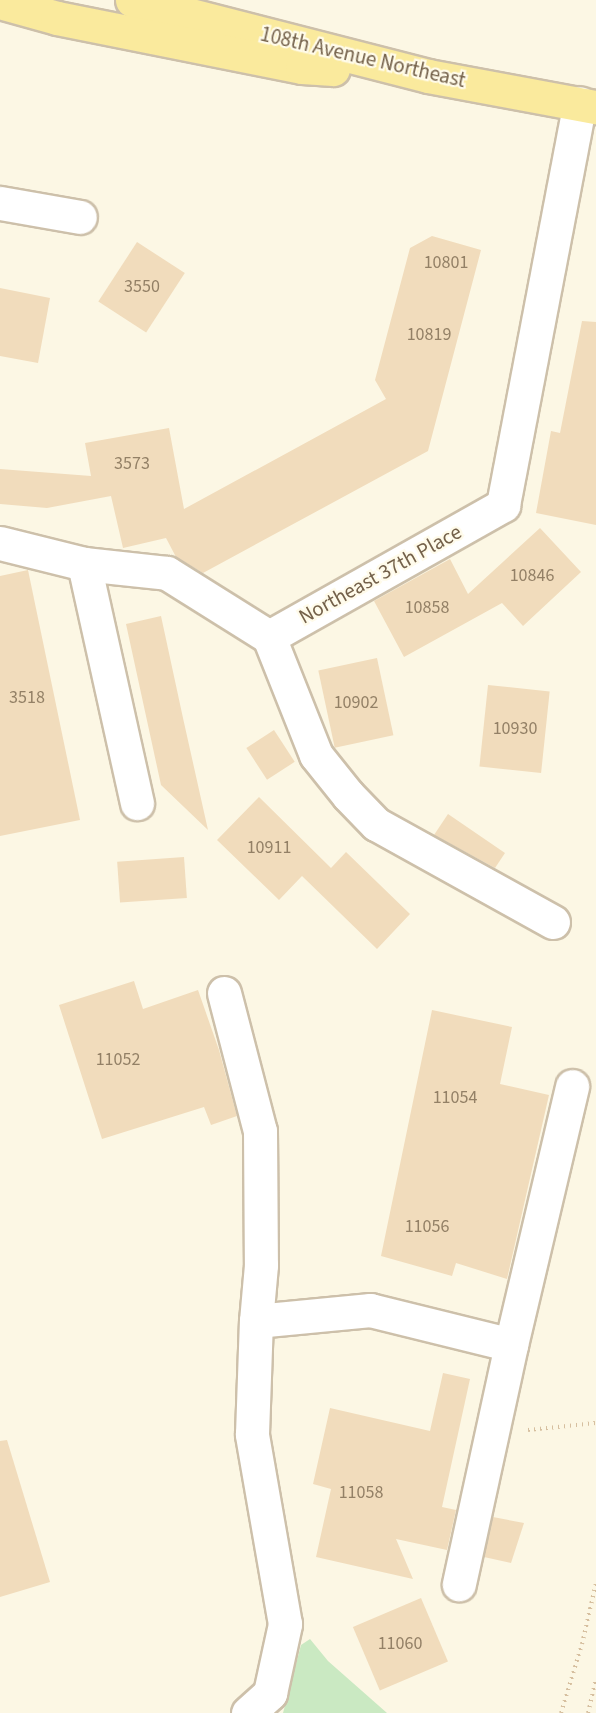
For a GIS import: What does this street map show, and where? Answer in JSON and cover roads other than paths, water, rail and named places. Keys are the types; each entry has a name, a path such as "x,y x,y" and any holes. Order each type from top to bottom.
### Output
{"main road":[{"name":"108th Avenue Northeast","path":"132,0 428,76 588,105"},
{"path":"0,2 57,18 302,67 428,76"}],"street":[{"name":"Northeast 37th Place","path":"269,637 502,505 588,105"},
{"path":"0,203 80,217"},
{"path":"0,543 84,564 167,573 269,637 316,755 348,795 376,824 553,922"},
{"path":"84,564 136,803"},
{"path":"224,993 260,1131 261,1265 256,1321 252,1434 285,1624 270,1693 248,1713"},
{"path":"459,1584 511,1345 572,1086"},
{"path":"256,1321 370,1310 511,1345"}]}
